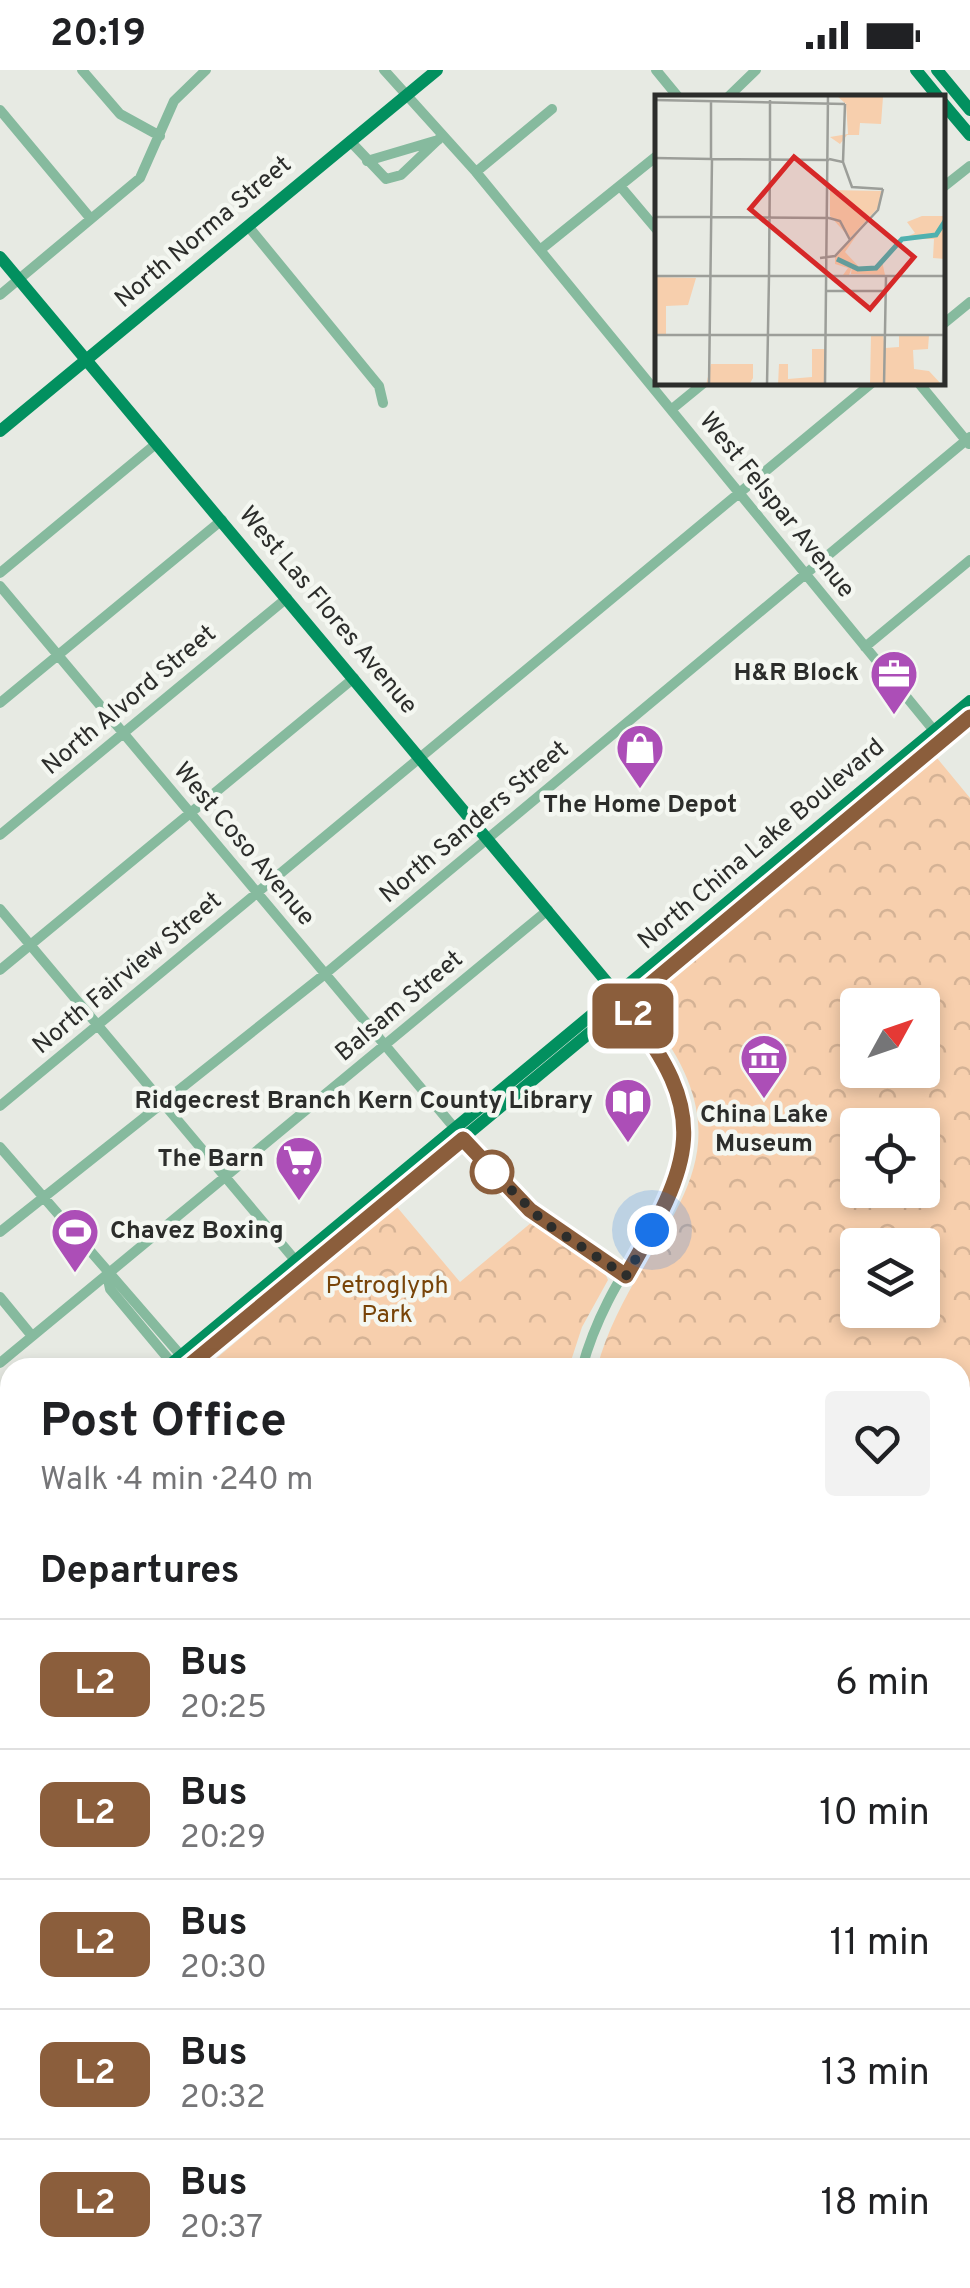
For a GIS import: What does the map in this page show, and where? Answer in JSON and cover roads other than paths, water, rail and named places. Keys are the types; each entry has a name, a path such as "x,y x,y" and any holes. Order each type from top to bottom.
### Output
{"main road":[{"name":"North Norma Street","path":"0,431 437,70"},
{"path":"916,70 937,95"},
{"path":"936,70 970,110"},
{"path":"945,105 970,135"},
{"name":"West Las Flores Avenue","path":"0,257 621,1000"},
{"name":"North China Lake Boulevard","path":"190,1358 251,1313 621,1000 750,900 938,736 970,701"},
{"name":"North China Lake Boulevard","path":"621,1000 787,853 938,736 970,717"},
{"path":"750,900 759,884 788,861 787,853"},
{"name":"North China Lake Boulevard","path":"188,1358 295,1260 459,1134"},
{"path":"251,1313 256,1303 296,1268 295,1260"}],"street":[{"path":"82,70 120,114 160,136"},
{"name":"West Felspar Avenue","path":"384,70 441,138 476,172 938,736"},
{"path":"656,70 677,95"},
{"path":"730,95 756,70"},
{"path":"0,296 140,178 174,101 202,71"},
{"path":"476,172 552,109"},
{"path":"0,110 91,219"},
{"path":"350,141 382,176 396,178 441,138"},
{"path":"367,161 441,138"},
{"path":"540,250 655,157"},
{"path":"945,186 970,166"},
{"path":"620,186 655,228"},
{"path":"248,226 379,386 383,402"},
{"path":"945,323 970,302"},
{"path":"672,409 701,385"},
{"path":"740,493 869,385"},
{"path":"921,385 969,441"},
{"name":"North Sanders Street","path":"0,1232 325,974 806,571 969,441"},
{"path":"0,572 157,444"},
{"name":"North Fairview Street","path":"0,1106 740,493"},
{"path":"0,702 222,520"},
{"path":"865,647 970,560"},
{"name":"West Coso Avenue","path":"0,586 459,1134 530,1210 626,1276"},
{"name":"North Alvord Street","path":"0,835 287,598"},
{"path":"0,970 354,678"},
{"path":"0,910 295,1260"},
{"name":"Balsam Street","path":"6,1358 548,910"},
{"path":"586,1358 600,1317 671,1197 684,1140 682,1107 667,1064 621,1000"},
{"path":"0,1147 106,1275 119,1281 175,1358"},
{"path":"0,1297 32,1336"}],"place":[{"name":"H&R Block","path":"894,716"},
{"name":"The Home Depot","path":"640,790"},
{"name":"China Lake Museum","path":"764,1100"},
{"name":"Ridgecrest Branch Kern County Library","path":"628,1144"},
{"name":"The Barn","path":"299,1202"},
{"name":"Chavez Boxing","path":"75,1274"}],"park label":[{"name":"Petroglyph Park","path":"387,1302"}]}
